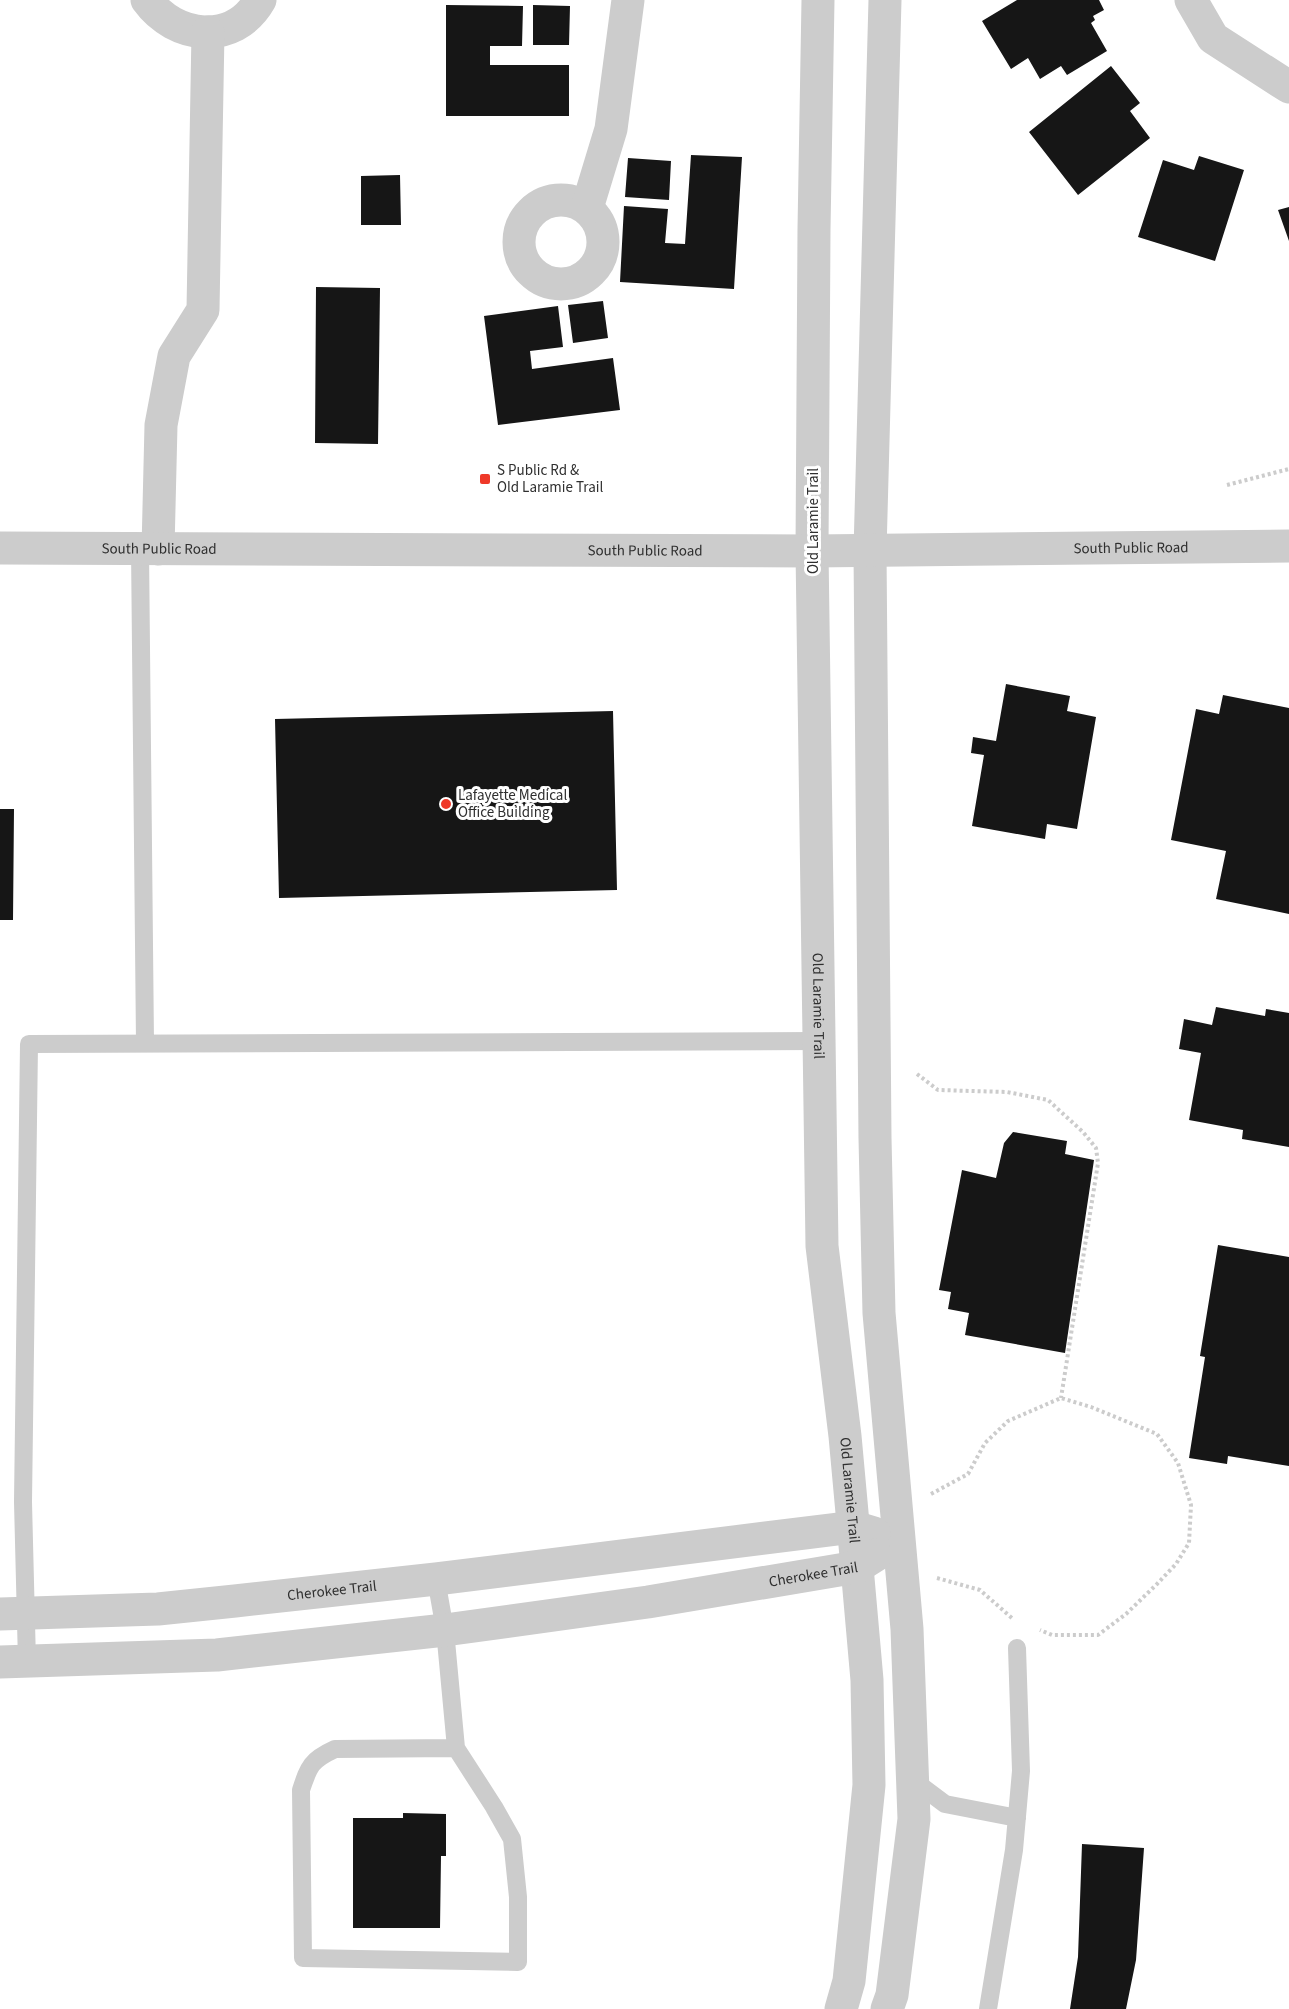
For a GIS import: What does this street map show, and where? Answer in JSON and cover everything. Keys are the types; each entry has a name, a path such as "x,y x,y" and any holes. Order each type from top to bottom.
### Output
{"street":[{"path":"147,0 156,12 171,24 189,31 208,32 226,28 243,20 260,0"},
{"path":"587,208 612,129 628,0"},
{"name":"Old Laramie Trail","path":"818,0 813,241 812,551 822,1246 854,1527 867,1680 869,1785 849,1981 841,2009"},
{"path":"885,0 870,551 877,1220 879,1313 907,1629 914,1819 892,1995 887,2009"},
{"path":"1191,0 1213,38 1289,87"},
{"path":"149,549 161,425 174,356 203,310 208,32"},
{"name":"South Public Road","path":"0,548 870,551 1289,546"},
{"name":"Cherokee Trail","path":"13,1614 158,1609 436,1579 854,1527 898,1540"},
{"name":"Cherokee Trail","path":"13,1662 217,1655 445,1630 648,1602 857,1567 898,1540"}],"lane":[{"path":"145,1043 149,549"},
{"path":"13,1662 13,1614 23,1502 29,1044 820,1041"},
{"path":"436,1579 445,1630 456,1748 512,1839 519,1896 518,1962 303,1958 301,1790 308,1767 318,1757 335,1749 456,1748"},
{"path":"988,2009 1014,1850 1021,1771 1017,1648"},
{"path":"913,1780 945,1804 1017,1818"}],"path":[{"path":"1227,485 1289,469"},
{"path":"917,1074 938,1089 1007,1092 1048,1100 1083,1132 1096,1148 1098,1163 1060,1398"},
{"path":"927,1497 968,1474 985,1443 1008,1421 1060,1398 1091,1407 1157,1434 1178,1463 1191,1505 1189,1543 1176,1564 1126,1614 1098,1635 1052,1635 1032,1627"},
{"path":"937,1578 980,1590 1012,1619 1022,1623"}],"building":[{"path":"1017,0 1099,0 1104,10 1093,16 1095,20 1091,23 1107,51 1067,75 1061,66 1040,79 1028,58 1011,69 982,21"},
{"path":"446,5 523,6 522,46 490,46 490,65 569,65 569,116 446,116"},
{"path":"533,5 570,6 569,45 533,45"},
{"path":"1111,66 1140,103 1130,111 1150,138 1078,195 1029,132"},
{"path":"691,155 742,157 734,289 620,282 624,206 668,209 665,243 685,244"},
{"path":"1199,156 1244,170 1215,261 1138,237 1163,160 1194,170"},
{"path":"628,158 671,161 669,200 625,197"},
{"path":"400,175 401,225 361,225 361,176"},
{"path":"1289,207 1289,241 1278,210"},
{"path":"316,287 380,288 378,444 315,443"},
{"path":"603,301 608,338 573,343 568,305"},
{"path":"558,306 563,347 530,351 532,369 613,358 620,410 498,425 484,316"},
{"path":"1006,684 1070,696 1067,711 1096,717 1077,829 1047,824 1045,839 972,826 984,755 971,753 973,737 996,741"},
{"path":"1223,695 1289,708 1289,914 1216,899 1226,851 1171,840 1196,709 1219,714"},
{"name":"Lafayette Medical Office Building","path":"613,711 617,890 279,898 275,719"},
{"path":"0,809 14,809 13,920 0,920"},
{"path":"1216,1007 1265,1016 1266,1009 1289,1013 1289,1147 1242,1139 1243,1130 1189,1120 1201,1053 1179,1049 1184,1019 1212,1025"},
{"path":"1013,1132 1067,1141 1065,1154 1094,1160 1065,1353 965,1335 969,1313 948,1309 951,1292 939,1290 962,1170 996,1178 1004,1143"},
{"path":"1218,1245 1289,1257 1289,1466 1228,1456 1227,1464 1189,1458 1205,1357 1200,1356"},
{"path":"403,1813 446,1814 446,1856 441,1856 440,1928 353,1928 353,1818 403,1818"},
{"path":"1082,1844 1144,1848 1136,1960 1126,2009 1070,2009 1078,1957"}],"place":[{"name":"S Public Rd & Old Laramie Trail","path":"485,479"},
{"name":"Lafayette Medical Office Building","path":"446,804"}]}
